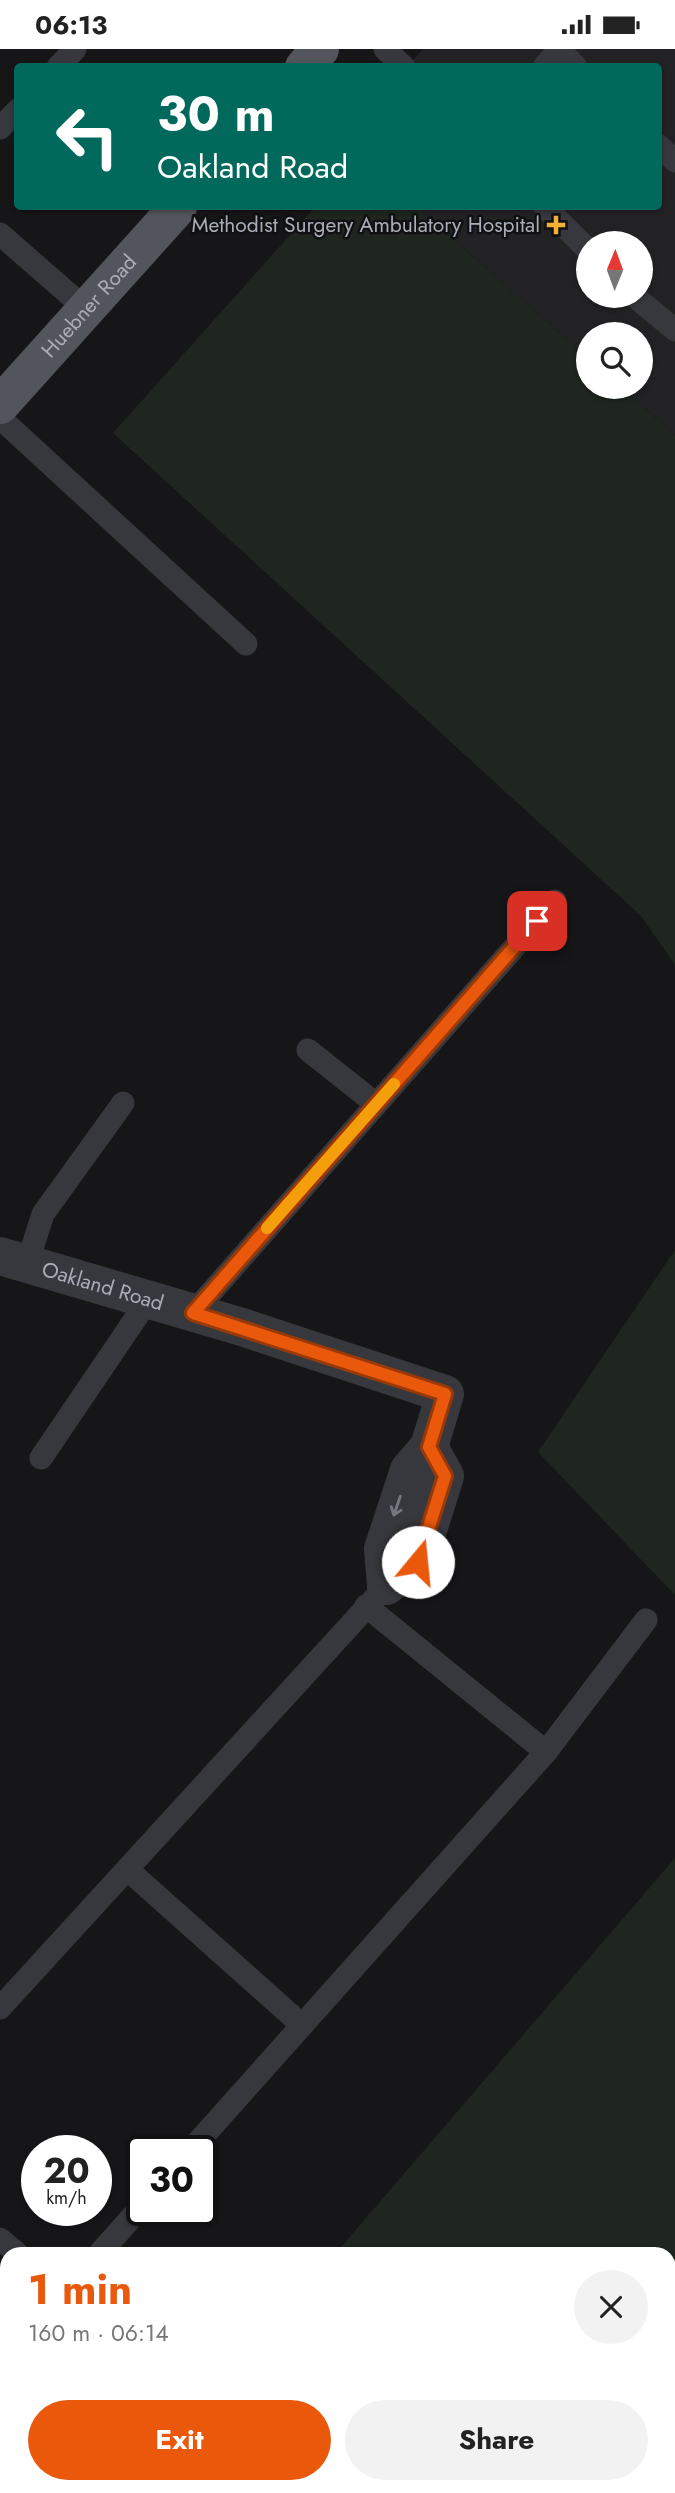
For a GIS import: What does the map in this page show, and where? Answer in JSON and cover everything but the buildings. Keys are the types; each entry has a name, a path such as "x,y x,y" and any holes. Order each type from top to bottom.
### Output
{"main road":[{"path":"308,63 320,49"},
{"name":"Huebner Road","path":"0,405 175,210"}],"street":[{"name":"Oakland Road","path":"13,1260 193,1313 445,1394 429,1447 445,1476 418,1562 376,1596"}],"lane":[{"path":"62,63 75,49"},
{"path":"386,49 400,63"},
{"path":"547,63 559,49 572,63"},
{"path":"0,128 14,114"},
{"path":"662,149 675,161"},
{"path":"548,210 576,238"},
{"path":"0,235 86,309"},
{"path":"648,308 675,330"},
{"path":"0,418 246,644"},
{"path":"193,1313 555,901"},
{"path":"308,1050 376,1104"},
{"path":"13,1260 43,1214 124,1104"},
{"path":"41,1458 148,1300"},
{"path":"0,2008 376,1596 546,1752"},
{"path":"204,2135 546,1752 646,1620"},
{"path":"128,1870 302,2025"},
{"path":"105,2247 126,2224"}],"shaded area":[{"name":"Methodist Surgery Ambulatory Hospital","path":"423,49 675,49 675,435 634,399 653,399 653,322 576,322 576,347 420,210 662,210 662,63 411,63"},
{"path":"312,210 420,210 576,347 576,399 634,399 675,435 675,965 641,916 113,433"},
{"path":"675,1250 675,1595 538,1452"},
{"path":"675,1858 675,2247 341,2247"}],"slow traffic":[{"path":"267,1228 394,1084"}],"place":[{"name":"Methodist Surgery Ambulatory Hospital","path":"556,225"}],"route":[{"path":"418,1562 445,1476 429,1447 445,1394 193,1313 537,921"}]}
